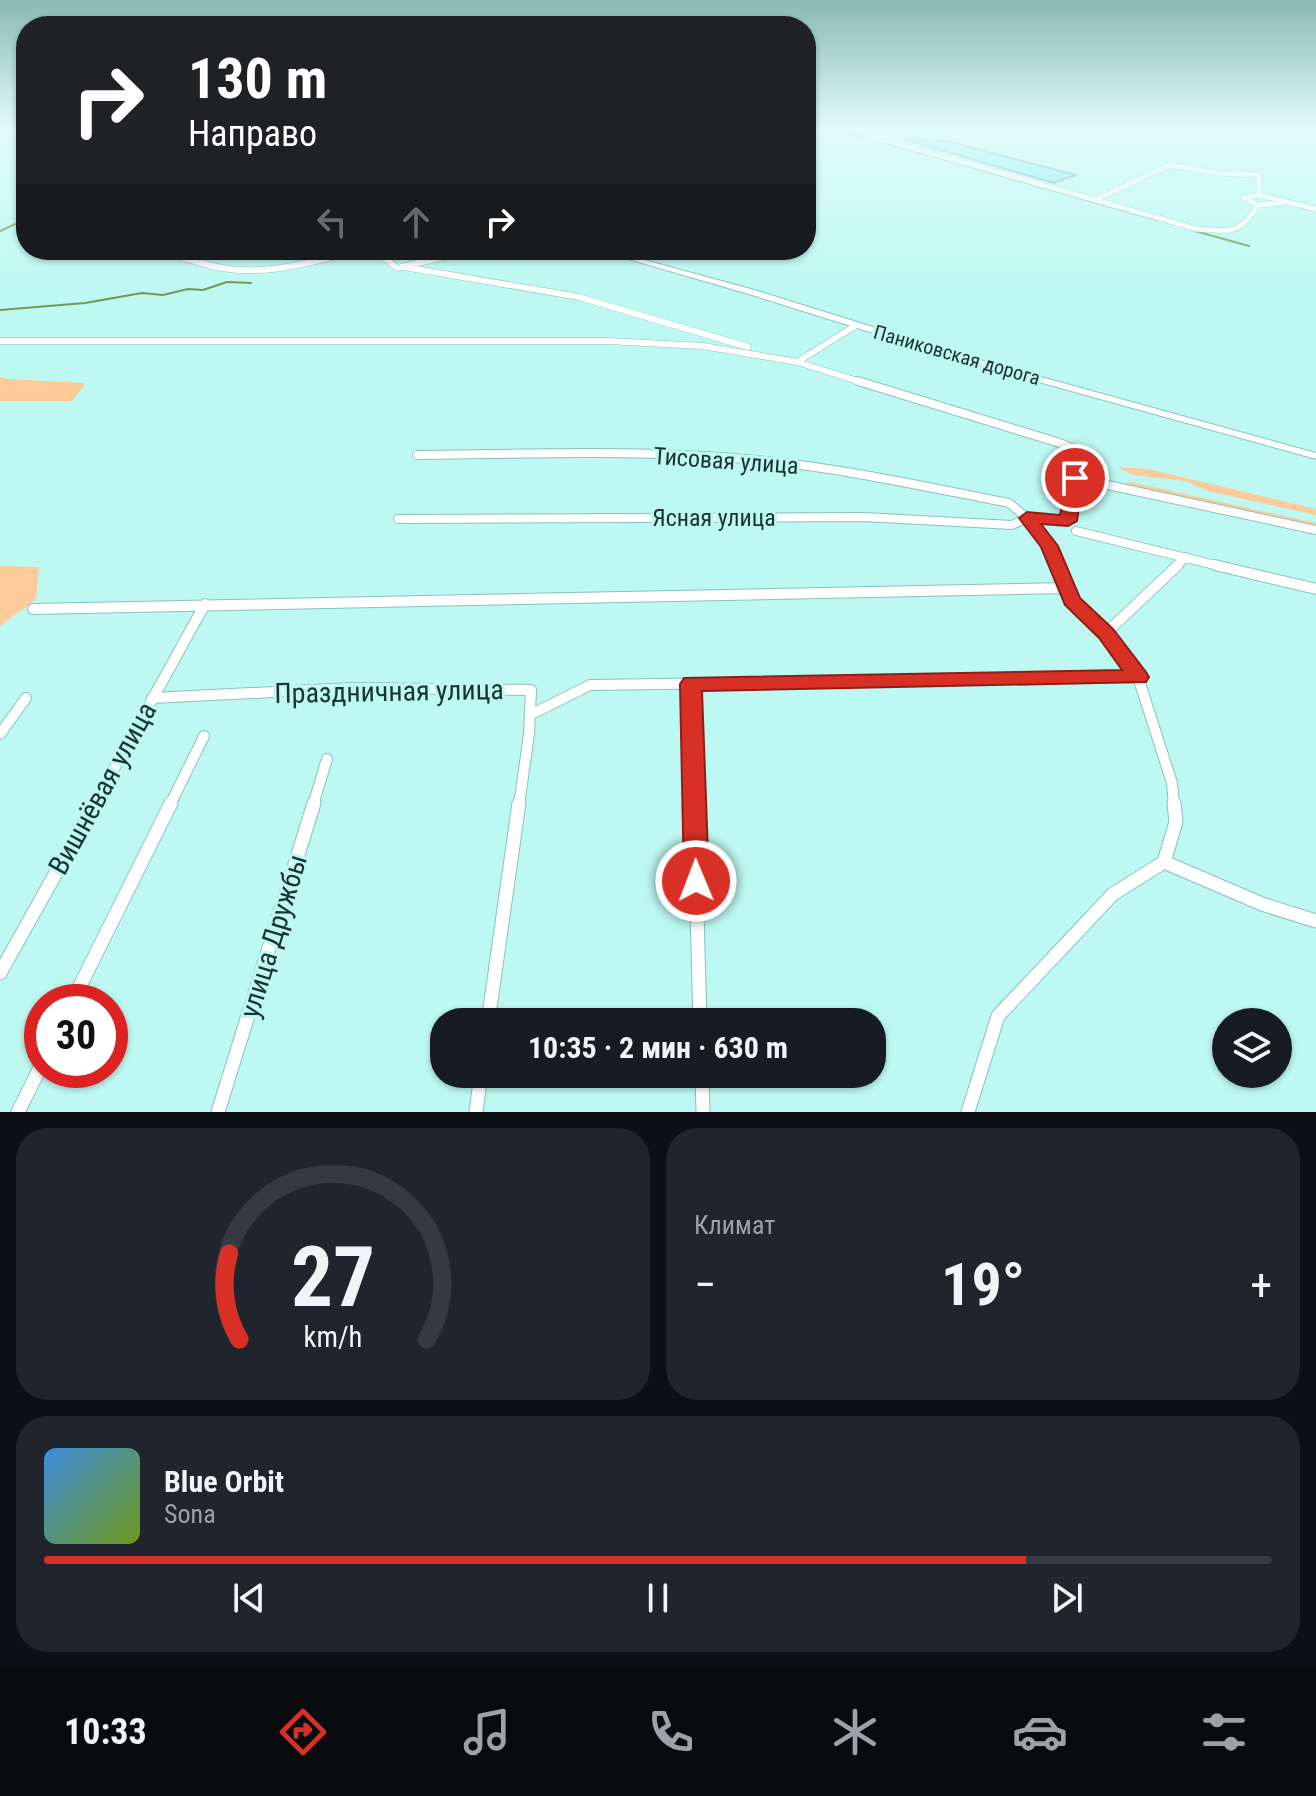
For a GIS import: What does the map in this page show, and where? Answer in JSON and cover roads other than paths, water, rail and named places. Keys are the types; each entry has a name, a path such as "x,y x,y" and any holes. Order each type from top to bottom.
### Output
{"street":[{"path":"1033,182 1197,229 1235,231 1249,224 1258,205"},
{"path":"1095,200 1135,182"},
{"path":"1259,182 1259,195"},
{"path":"1283,203 1258,205 1244,198 1259,195 1316,209"},
{"path":"193,260 252,271 315,260"},
{"path":"387,260 397,268 433,260"},
{"name":"Паниковская дорога","path":"635,260 855,326 1316,456"},
{"path":"404,267 579,297 722,337 770,356"},
{"path":"797,362 855,326"},
{"path":"0,341 570,341 697,346 797,362 1060,443 1082,453 1089,460 1085,480"},
{"name":"Тисовая улица","path":"417,455 687,455 758,460 832,470 1009,503 1027,518"},
{"path":"1027,518 1068,521 1075,478 1316,530"},
{"name":"Ясная улица","path":"398,519 864,517 1012,525 1027,518"},
{"path":"968,1112 998,1016 1113,894 1164,862 1176,822 1172,783 1138,677 1106,633 1072,601 1049,546 1027,518"},
{"path":"1076,531 1316,589"},
{"path":"1106,633 1186,557"},
{"path":"33,609 1067,588"},
{"name":"Вишнёвая улица","path":"0,973 205,604"},
{"path":"530,715 590,685 1138,677"},
{"path":"691,684 700,1008"},
{"name":"Праздничная улица","path":"152,698 352,688 531,690 490,1008"},
{"path":"0,734 26,698"},
{"path":"81,984 204,736"},
{"name":"улица Дружбы","path":"218,1112 327,759"},
{"path":"1164,862 1262,904 1316,921"},
{"path":"18,1112 30,1088"},
{"path":"476,1112 479,1088"},
{"path":"702,1088 703,1112"}],"waterway":[{"path":"1023,182 1157,220"},
{"path":"0,231 16,224"},
{"path":"1195,231 1249,246"},
{"path":"0,310 85,303 142,293 163,295 188,289 203,290 227,282 251,283"}]}
